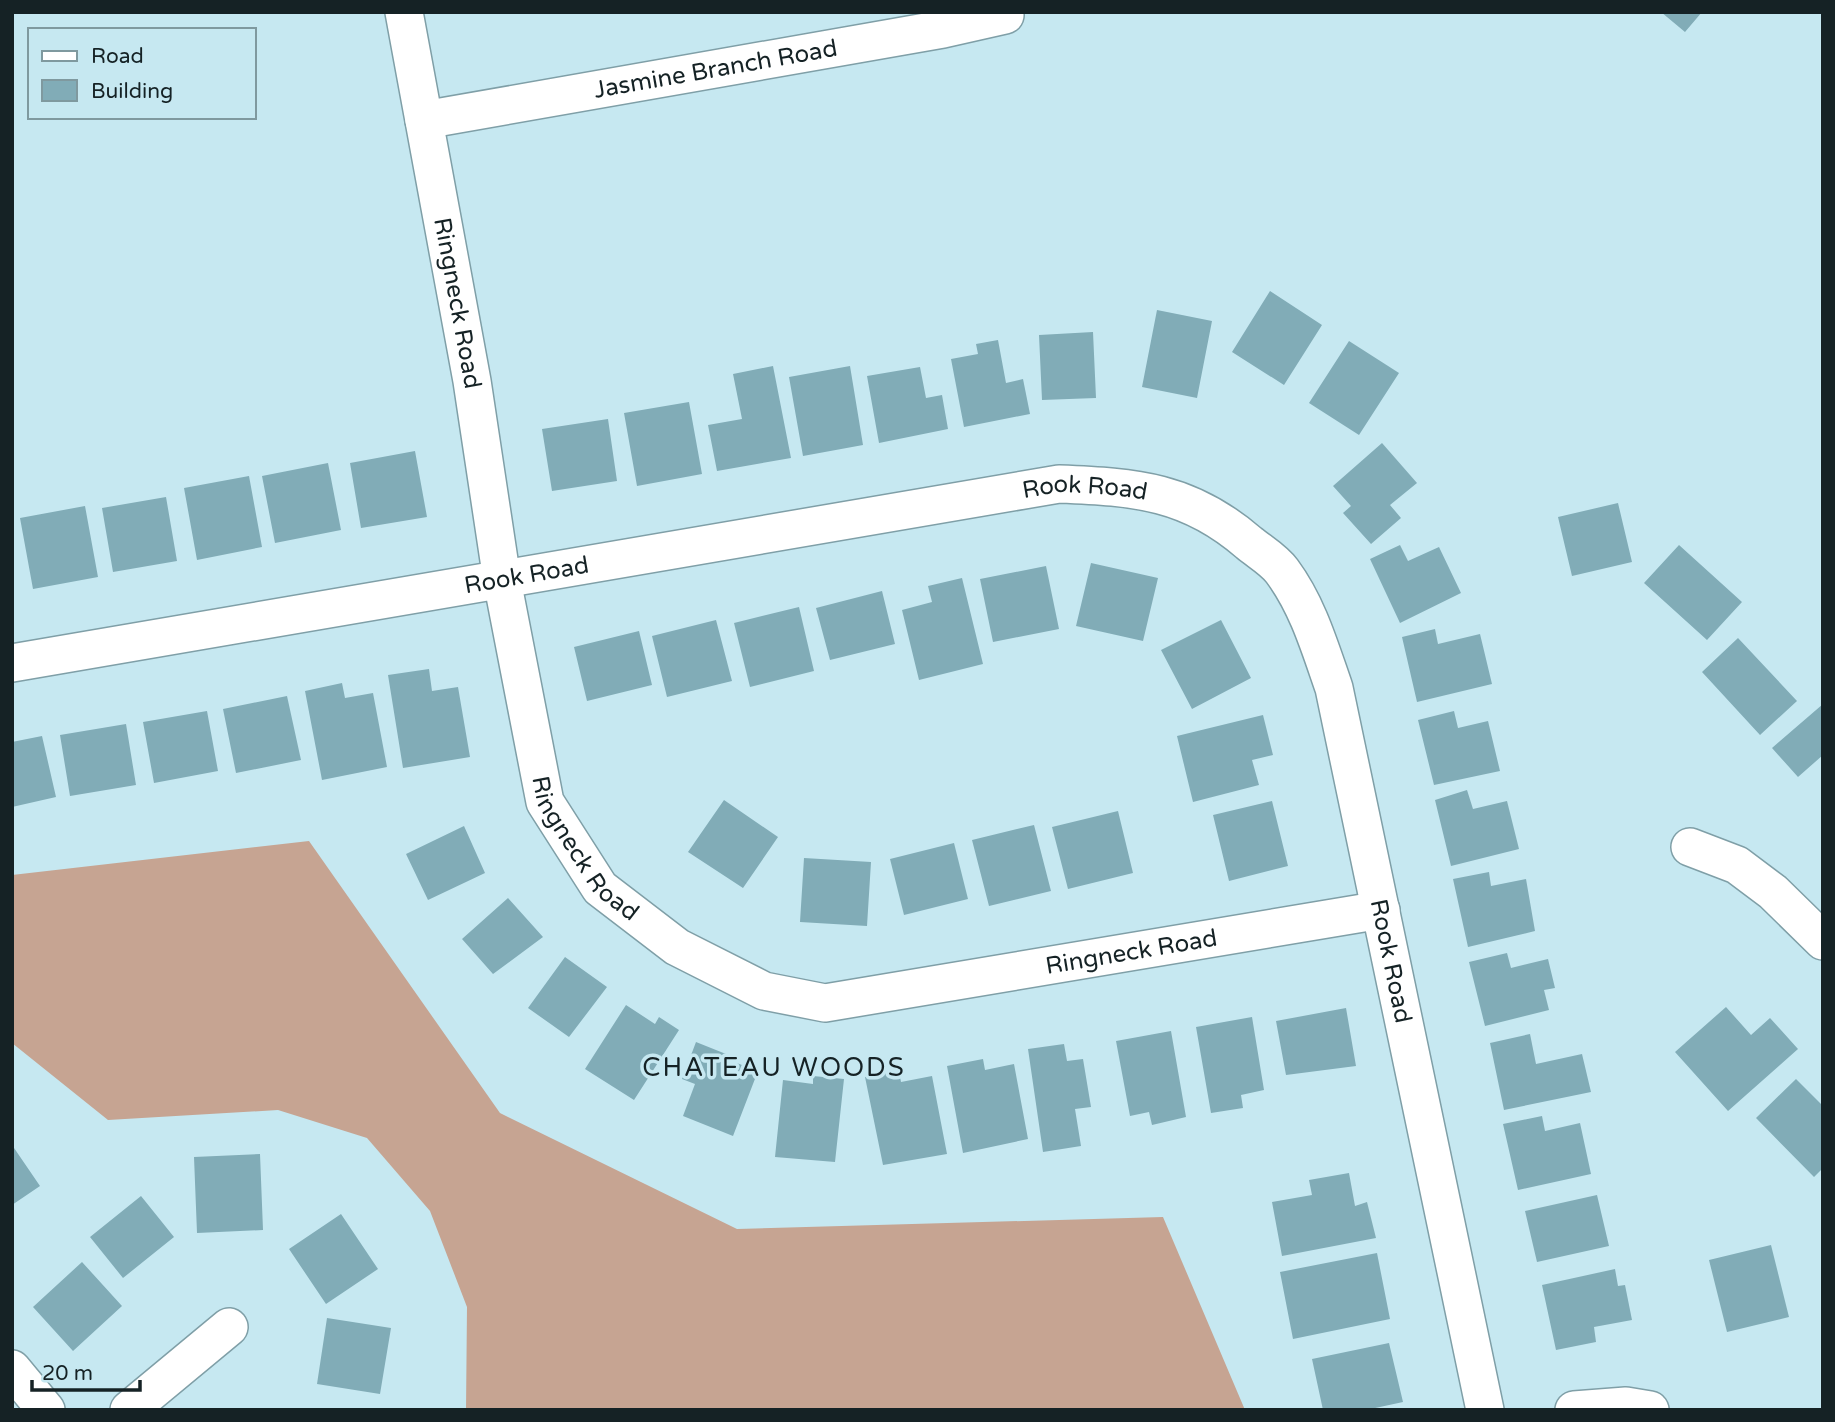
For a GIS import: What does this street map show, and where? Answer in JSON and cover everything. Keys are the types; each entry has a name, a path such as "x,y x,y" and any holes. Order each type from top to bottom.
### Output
{"street":[{"name":"Ringneck Road","path":"404,12 472,381 502,580 545,802 600,888 677,947 764,991 825,1003 1381,910"},
{"name":"Jasmine Branch Road","path":"424,120 943,29 1005,15"},
{"name":"Rook Road","path":"12,663 1059,484 1119,486 1175,497 1228,525 1281,570 1311,621 1334,688 1485,1410"},
{"path":"1690,847 1737,865 1773,892 1823,941"},
{"path":"129,1410 229,1327"},
{"path":"12,1369 46,1410"},
{"path":"1574,1410 1626,1406 1650,1410"}],"shaded area":[{"path":"309,841 500,1113 737,1229 1163,1217 1245,1410 466,1410 467,1307 430,1211 367,1138 278,1110 108,1120 12,1043 12,875"}],"building":[{"path":"1661,12 1702,12 1685,32"},
{"path":"1270,291 1322,325 1284,385 1232,352"},
{"path":"1157,310 1212,321 1197,398 1142,387"},
{"path":"1093,332 1096,398 1042,400 1039,335"},
{"path":"998,340 1006,383 1023,379 1030,414 964,427 951,359 978,354 976,344"},
{"path":"1349,341 1399,373 1359,435 1309,403"},
{"path":"773,366 791,458 717,471 708,425 742,419 733,374"},
{"path":"850,366 863,445 803,456 789,377"},
{"path":"920,367 926,398 942,395 948,429 879,443 867,376"},
{"path":"689,402 702,474 637,486 624,413"},
{"path":"608,419 617,481 552,491 542,429"},
{"path":"1382,443 1417,483 1390,505 1401,518 1371,544 1343,513 1351,506 1333,486"},
{"path":"415,451 427,517 361,528 350,463"},
{"path":"328,463 341,530 275,543 262,476"},
{"path":"249,476 262,547 197,560 184,488"},
{"path":"166,497 177,561 113,572 102,508"},
{"path":"1618,503 1632,562 1572,576 1558,517"},
{"path":"85,506 98,577 33,589 20,518"},
{"path":"1400,545 1408,561 1439,547 1461,593 1400,623 1370,559"},
{"path":"1679,545 1742,602 1707,640 1644,583"},
{"path":"1091,563 1158,578 1143,641 1076,626"},
{"path":"1046,566 1059,629 993,642 980,579"},
{"path":"962,578 983,664 919,680 902,610 932,602 928,586"},
{"path":"882,591 895,644 830,660 816,608"},
{"path":"799,607 814,671 750,687 734,623"},
{"path":"716,620 732,681 667,697 652,636"},
{"path":"1221,620 1251,678 1192,709 1161,650"},
{"path":"1435,629 1438,644 1480,634 1492,684 1417,702 1402,637"},
{"path":"639,631 652,685 587,701 574,647"},
{"path":"1738,638 1797,701 1760,735 1702,672"},
{"path":"429,669 432,691 458,687 470,757 403,768 388,675"},
{"path":"342,683 345,698 373,693 387,767 322,780 305,691"},
{"path":"287,696 301,760 236,773 223,709"},
{"path":"1823,704 1823,755 1798,777 1772,748"},
{"path":"207,711 218,771 154,783 143,722"},
{"path":"1454,711 1458,728 1488,721 1500,771 1434,785 1418,720"},
{"path":"1263,715 1273,755 1252,760 1259,785 1193,802 1177,736"},
{"path":"126,724 136,785 70,796 60,735"},
{"path":"42,736 56,797 12,807 12,742"},
{"path":"1467,790 1473,809 1507,801 1519,849 1451,866 1435,800"},
{"path":"724,800 778,837 743,888 688,852"},
{"path":"1272,801 1288,866 1229,881 1213,815"},
{"path":"1118,811 1133,873 1068,889 1052,827"},
{"path":"1034,825 1051,891 989,906 972,840"},
{"path":"464,826 485,873 428,900 406,854"},
{"path":"954,843 968,899 904,915 890,859"},
{"path":"804,858 871,862 867,926 800,922"},
{"path":"1489,872 1491,886 1526,879 1535,931 1468,947 1453,879"},
{"path":"508,898 543,937 493,974 462,939"},
{"path":"1507,953 1511,968 1548,959 1555,988 1544,990 1549,1010 1485,1026 1469,962"},
{"path":"565,957 607,987 569,1037 528,1008"},
{"path":"626,1005 655,1024 659,1017 679,1030 634,1100 585,1069"},
{"path":"1726,1007 1751,1035 1770,1018 1798,1049 1728,1111 1675,1052"},
{"path":"1346,1008 1356,1066 1286,1075 1276,1021"},
{"path":"1252,1017 1264,1090 1241,1095 1243,1108 1211,1113 1196,1027"},
{"path":"1171,1031 1186,1117 1152,1125 1149,1112 1130,1116 1116,1041"},
{"path":"1530,1034 1536,1064 1582,1054 1591,1092 1504,1110 1490,1043"},
{"path":"696,1042 736,1058 734,1062 758,1071 733,1136 683,1116 695,1084 682,1079"},
{"path":"1064,1044 1067,1061 1083,1059 1091,1107 1075,1109 1081,1146 1043,1152 1028,1049"},
{"path":"983,1059 985,1070 1014,1064 1028,1139 963,1153 947,1066"},
{"path":"899,1071 901,1082 932,1076 947,1154 883,1165 865,1077"},
{"path":"813,1076 844,1079 835,1162 775,1157 783,1080 813,1084"},
{"path":"1796,1079 1823,1106 1823,1168 1814,1177 1756,1118"},
{"path":"1542,1116 1545,1131 1580,1123 1591,1174 1518,1190 1503,1124"},
{"path":"12,1145 40,1186 12,1205"},
{"path":"260,1154 263,1230 197,1233 194,1157"},
{"path":"1349,1173 1355,1206 1367,1202 1376,1238 1282,1256 1272,1202 1312,1195 1309,1180"},
{"path":"1597,1195 1609,1246 1537,1262 1525,1211"},
{"path":"141,1196 174,1237 123,1278 90,1237"},
{"path":"341,1214 378,1269 326,1304 289,1249"},
{"path":"1771,1245 1789,1317 1727,1332 1709,1260"},
{"path":"1377,1253 1390,1319 1293,1339 1280,1272"},
{"path":"82,1262 122,1306 73,1351 33,1307"},
{"path":"1615,1269 1618,1286 1625,1285 1632,1320 1594,1327 1596,1342 1556,1350 1542,1285"},
{"path":"327,1318 391,1328 380,1394 317,1384"},
{"path":"1389,1343 1403,1402 1366,1410 1323,1410 1312,1359"}],"district":[{"name":"CHATEAU WOODS","path":"774,1067"}]}
